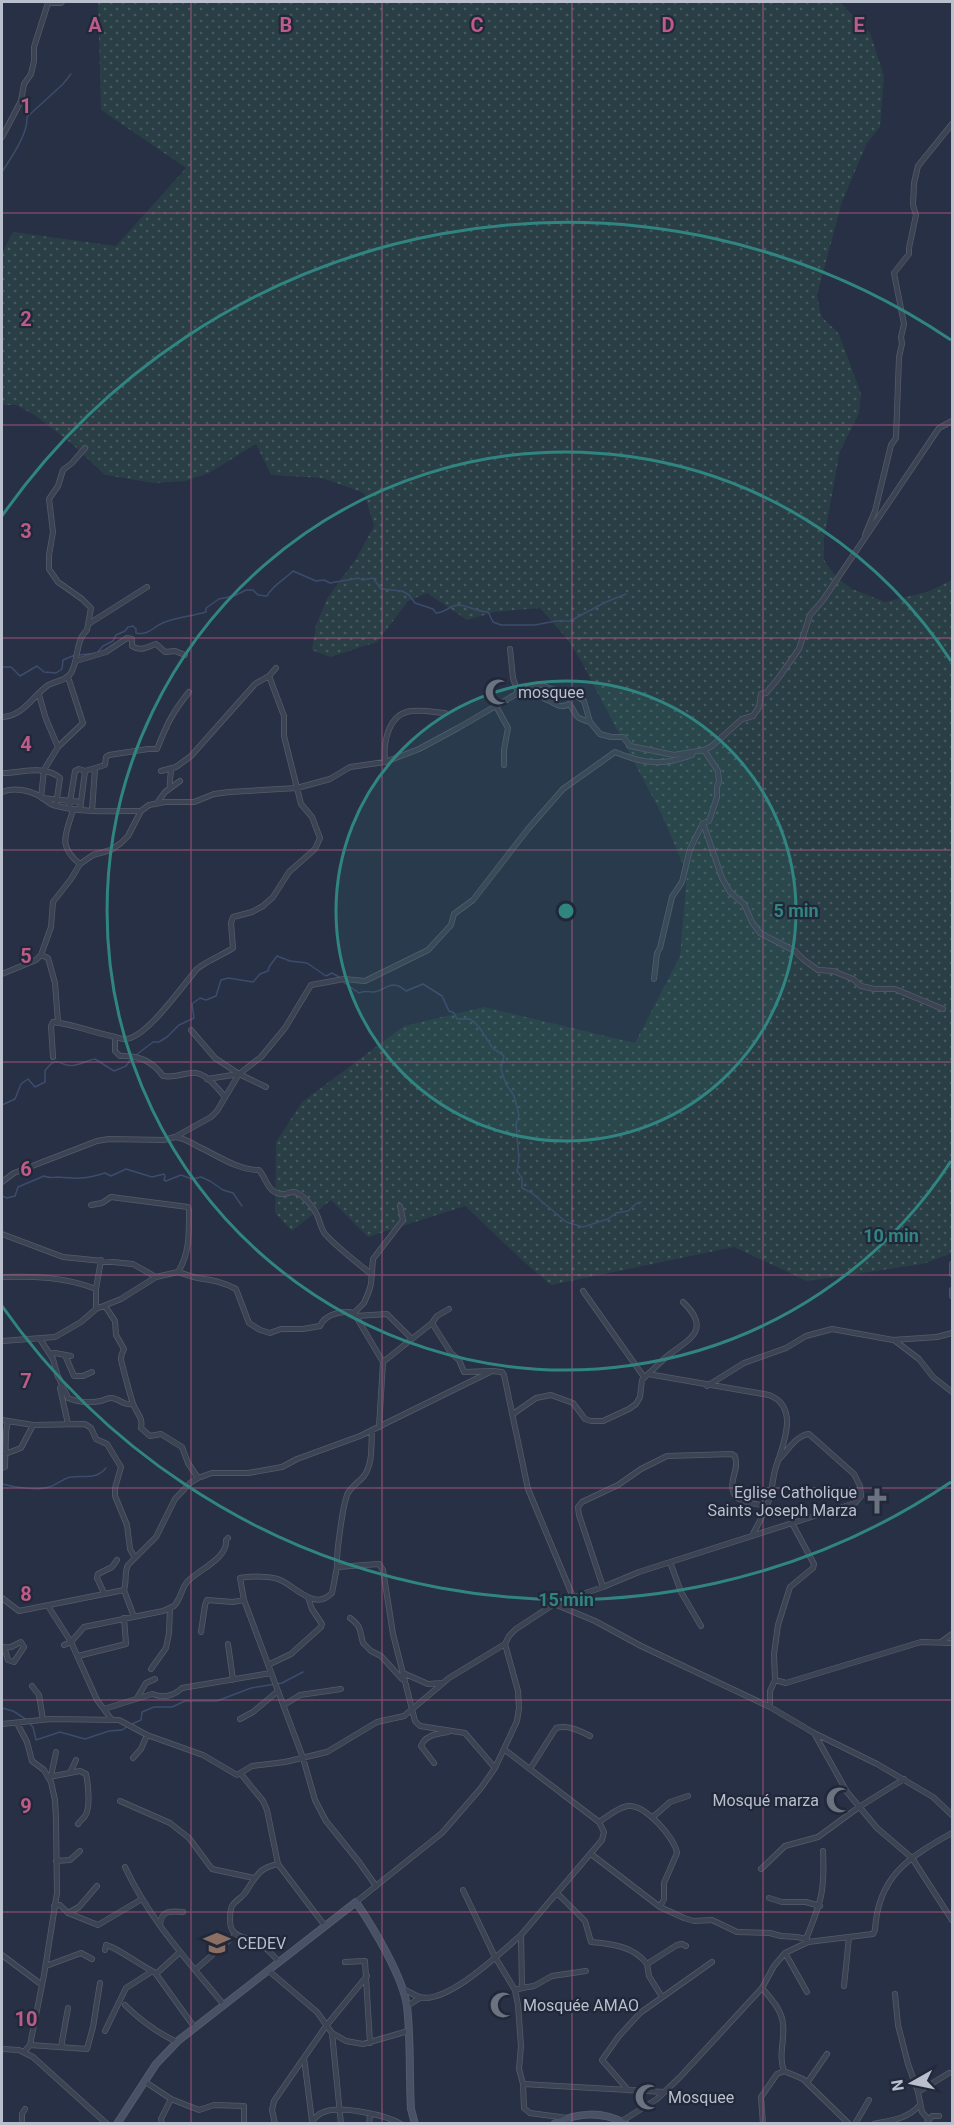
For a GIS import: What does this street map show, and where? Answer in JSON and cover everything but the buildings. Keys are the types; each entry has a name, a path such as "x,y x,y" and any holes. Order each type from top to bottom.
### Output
{"street":[{"path":"2,137 21,101 24,84 31,74 34,61 33,47 48,3 62,2"},
{"path":"865,538 866,530 875,511 891,445 897,436 898,357 904,324 894,273 909,254 916,215 913,205 914,183 918,166 952,124"},
{"path":"2,1182 14,1173 97,1141 109,1139 164,1140 175,1137 211,1117 218,1111 239,1074 261,1057 285,1028 311,985 344,979 365,981 428,950 451,925 454,914 473,900 528,829 563,789 615,752 634,760 670,763 712,746 742,719 753,716 759,707 761,694 766,693 777,680 799,649 810,615 823,600 939,428 952,421"},
{"path":"2,717 12,717 19,713 46,687 68,676 76,659 82,634 90,623 91,608 58,582 48,565 53,532 49,499 58,486 63,470 85,448"},
{"path":"90,623 147,587"},
{"path":"76,659 106,652 127,638 132,639 132,646 137,649 141,650 156,644 165,652 175,651 185,656"},
{"path":"510,649 513,678 518,693"},
{"path":"161,771 185,762 255,684 270,676 276,668"},
{"path":"41,797 44,770 58,747 83,722 68,676"},
{"path":"53,1057 51,1026 53,1022 74,1025 97,1034 125,1039 135,1037 156,1017 197,969 233,948 231,922 233,917 252,912 263,906 273,897 289,872 319,844 317,828 312,817 301,804 284,736 284,716 270,676"},
{"path":"157,803 194,802 214,794 229,792 297,788 330,779 350,767 385,762 419,749 518,693 542,685 574,695 584,701 590,722 600,734 623,737 630,746 655,753 674,755 704,750"},
{"path":"80,864 65,848 64,839 71,809 74,773 79,769 86,771 105,765 106,757 109,755 148,748 157,749 165,726 189,692"},
{"path":"39,695 58,747"},
{"path":"545,699 557,706 563,707 569,704 579,719 590,722"},
{"path":"496,706 508,728 504,765"},
{"path":"385,762 384,744 389,727 401,715 412,711 445,713"},
{"path":"654,979 657,953 672,897 682,882 690,849 703,823 709,821 713,813 719,781 718,771 704,750"},
{"path":"92,811 95,769"},
{"path":"170,788 168,779 171,769"},
{"path":"5,773 44,770 53,772 60,778 56,805"},
{"path":"80,810 86,771"},
{"path":"41,797 51,804 71,809 141,811 157,803 170,788 180,782"},
{"path":"2,792 12,789 41,797 81,802"},
{"path":"2,972 36,960 41,956 51,927 53,902 80,864 93,855 111,850 128,837 141,811"},
{"path":"703,823 722,878 730,892 744,904 760,933 795,951 809,965 818,970 833,971 853,979 861,986 874,989 895,989 943,1009"},
{"path":"41,956 48,958 53,974 58,1022"},
{"path":"191,1030 215,1058 266,1088"},
{"path":"115,1037 115,1051 120,1056 130,1055 148,1060 163,1076 171,1078 196,1072 207,1079 225,1097"},
{"path":"207,1079 239,1074"},
{"path":"175,1137 185,1139 237,1166 259,1170 264,1176 265,1184 274,1192 297,1193 318,1215 320,1227 326,1235 346,1256 371,1274"},
{"path":"91,1205 102,1203 107,1198 113,1197 188,1207 186,1260 178,1272"},
{"path":"355,1315 364,1304 371,1284 372,1258 403,1220 400,1206"},
{"path":"2,1234 63,1257 133,1264 156,1277"},
{"path":"96,1309 96,1289 101,1260"},
{"path":"952,1264 952,1274"},
{"path":"2,1341 55,1337 66,1332 96,1309 121,1299 156,1277 178,1272 195,1278 213,1280 236,1289 249,1323 270,1333 280,1329 320,1326 322,1321 343,1311 355,1315 387,1314 411,1338"},
{"path":"2,1277 47,1278 96,1289"},
{"path":"952,1290 952,1296"},
{"path":"584,1291 646,1376 778,1398 786,1413 787,1430 767,1506 752,1536"},
{"path":"513,1414 536,1398 548,1395 573,1403 585,1419 591,1421 603,1421 629,1410 640,1397 646,1376 669,1355 689,1342 693,1336 696,1322 690,1309 683,1302"},
{"path":"105,1306 115,1321 116,1335 124,1349 121,1358 132,1404 141,1417 141,1428 150,1436 161,1434 182,1447 188,1463 198,1478"},
{"path":"382,1362 432,1323 437,1316 449,1309"},
{"path":"355,1315 382,1362 379,1427"},
{"path":"432,1323 451,1353 459,1359 464,1372 492,1371 502,1372 504,1375 528,1489 573,1597"},
{"path":"707,1386 744,1363 786,1348 806,1335 832,1329 893,1340 952,1333"},
{"path":"40,1339 50,1354 68,1398 84,1404 111,1398 121,1403 132,1404"},
{"path":"893,1340 919,1359 933,1377 952,1392"},
{"path":"50,1354 71,1356"},
{"path":"65,1355 74,1376 83,1376 92,1372"},
{"path":"134,1617 124,1590 126,1569 156,1537 175,1499 190,1483 212,1473 248,1473 282,1467 379,1427 492,1371"},
{"path":"58,1376 68,1424"},
{"path":"2,1420 33,1425 88,1426 96,1439 107,1444 120,1464 115,1496 127,1525 130,1549 135,1558"},
{"path":"2,1468 5,1467 8,1421"},
{"path":"5,1454 21,1448 33,1425"},
{"path":"372,1430 370,1463 365,1475 348,1493 345,1501 332,1593 327,1598 314,1600 276,1578 243,1577 239,1580 244,1600 320,1809 326,1821 360,1862 376,1886"},
{"path":"2,1724 44,1720 112,1719 124,1722 147,1735 203,1755 234,1775 242,1774 252,1766 285,1762 334,1749 377,1722 404,1716 430,1692 505,1644 516,1629 554,1604 639,1572 855,1503 861,1496 860,1486 854,1474 809,1434 798,1439 778,1460"},
{"path":"603,1587 578,1508 582,1502 618,1485 641,1469 667,1456 732,1454 736,1462 733,1477 735,1497 740,1501 767,1506"},
{"path":"770,1707 770,1691 775,1680 774,1654 778,1625 790,1587 813,1568 814,1563 792,1523"},
{"path":"64,1645 71,1642 84,1627 170,1608 178,1603 188,1581 219,1557 225,1550 228,1538"},
{"path":"104,1593 97,1578 99,1574 112,1567 117,1560"},
{"path":"670,1562 681,1592 701,1626"},
{"path":"337,1567 379,1564 382,1566 393,1634 415,1721 420,1726 465,1733 495,1768"},
{"path":"2,1598 4,1604 19,1611 124,1590"},
{"path":"268,1665 291,1654 321,1627 322,1624 312,1609 308,1597"},
{"path":"201,1632 207,1600 233,1602 244,1600"},
{"path":"554,1604 595,1621 641,1646 770,1707 814,1733 904,1779 933,1797 952,1815"},
{"path":"48,1606 71,1642 97,1700 112,1719"},
{"path":"152,1670 166,1648 170,1608"},
{"path":"78,1656 126,1644 124,1618"},
{"path":"350,1618 361,1629 363,1643 371,1651 381,1656 404,1681"},
{"path":"941,1642 952,1634"},
{"path":"21,1642 24,1647 14,1662 8,1659 3,1647 21,1642"},
{"path":"775,1680 786,1683 921,1642 952,1643"},
{"path":"228,1644 233,1680"},
{"path":"117,2124 156,2064 177,2042 442,1833 481,1788 495,1768 517,1721 518,1691 505,1644"},
{"path":"104,1709 152,1694 159,1697 176,1694 182,1688 271,1673"},
{"path":"403,1673 428,1684 444,1683"},
{"path":"136,1699 146,1683 155,1679"},
{"path":"32,1686 39,1695 44,1720"},
{"path":"284,1705 300,1695 341,1689"},
{"path":"240,1719 253,1712 278,1690"},
{"path":"17,1723 27,1742 32,1761 50,1776"},
{"path":"530,1769 556,1728 561,1726 577,1729 590,1736"},
{"path":"434,1763 423,1751 422,1742 434,1734 449,1732"},
{"path":"814,1733 847,1792 877,1828 912,1858 950,1910 952,1920"},
{"path":"133,1758 141,1749 147,1735"},
{"path":"407,2006 420,1998 432,1997 458,1986 474,1976 520,1935 558,1894 603,1836 599,1822 504,1750"},
{"path":"24,2052 30,2045 46,1966 57,1893 55,1800 50,1776 56,1752"},
{"path":"70,1773 76,1760"},
{"path":"50,1776 84,1772 88,1786 87,1810 86,1816 78,1824"},
{"path":"242,1774 263,1801 267,1810 278,1864 325,1926"},
{"path":"761,1869 785,1846 818,1837 859,1807 904,1779"},
{"path":"653,1817 670,1802 688,1796"},
{"path":"120,1801 170,1823 189,1838 212,1869 254,1878"},
{"path":"599,1822 628,1806 643,1809 653,1817 673,1842 677,1853 664,1883 664,1899 660,1907"},
{"path":"591,1854 660,1907 694,1921 712,1920 737,1932 770,1932 807,1941 873,1934 878,1901 882,1891 897,1872 919,1852 952,1833"},
{"path":"56,1861 70,1860 80,1851"},
{"path":"554,2124 568,2121 582,2114 606,2115 624,2122 664,2092 762,1988 774,1966 785,1953 807,1941 820,1906 824,1879 823,1851"},
{"path":"278,1864 264,1868 231,1908 230,1928 235,1935 269,1950 279,1962"},
{"path":"125,1867 142,1899 160,1925 224,2005"},
{"path":"68,1913 79,1907 97,1886"},
{"path":"463,1890 495,1957 515,1990 520,2046 519,2069 523,2084 524,2108 526,2112 568,2121"},
{"path":"558,1894 585,1921 591,1942 605,1942 629,1948 647,1964 649,1976 662,1997"},
{"path":"769,1898 782,1902 806,1902 820,1906"},
{"path":"54,1906 60,1905 68,1913 98,1925 142,1899"},
{"path":"356,1902 380,1942 403,1989 407,2006 411,2109 415,2124"},
{"path":"160,1925 162,1916 166,1912 171,1910 183,1912"},
{"path":"195,1970 235,1935"},
{"path":"520,1935 522,1989"},
{"path":"844,1986 849,1937"},
{"path":"647,1964 677,1946 682,1944 686,1946"},
{"path":"105,1950 106,1945 110,1946 154,1973 195,2028"},
{"path":"105,2031 126,1988 154,1973 180,1952"},
{"path":"46,1966 81,1953 92,1959"},
{"path":"785,1953 807,1992"},
{"path":"2,1955 42,1985"},
{"path":"345,1962 364,1960 367,1976 370,2043"},
{"path":"628,2090 602,2060 619,2036 640,2013 712,1962"},
{"path":"269,1971 317,2012 332,2034 353,2044 370,2043 408,2031"},
{"path":"515,1990 534,1986 552,1976 586,1971"},
{"path":"273,2123 272,2105 326,2026 367,1976"},
{"path":"30,2045 85,2050 89,2047 100,1983"},
{"path":"762,1988 774,2002 783,2022 784,2071"},
{"path":"403,1989 420,1998"},
{"path":"895,1994 896,2017 924,2117 927,2122 932,2116 939,2116"},
{"path":"125,2005 143,2024 177,2042"},
{"path":"61,2048 68,2008"},
{"path":"332,2034 341,2124"},
{"path":"2,2049 24,2052 33,2056 107,2124"},
{"path":"807,2083 827,2054"},
{"path":"304,2058 312,2122"},
{"path":"763,2124 760,2097 777,2074 784,2071 807,2083 849,2124"},
{"path":"918,2092 949,2073"},
{"path":"144,2081 171,2099 200,2110 214,2105 244,2106 244,2124"},
{"path":"523,2084 664,2092"},
{"path":"162,2124 161,2119 171,2099"},
{"path":"855,2124 869,2100"},
{"path":"874,2124 902,2119 921,2105"},
{"path":"22,2124 22,2114 26,2109"},
{"path":"312,2122 323,2112 339,2109 370,2114 401,2124"},
{"path":"369,2124 370,2114"}],"green space":[{"path":"98,2 840,2 870,33 884,76 880,127 867,143 842,202 817,295 821,316 839,334 861,394 859,413 840,451 824,538 824,560 836,577 852,589 885,602 927,592 952,580 952,1253 923,1264 807,1281 734,1247 551,1285 465,1206 368,1237 331,1200 292,1231 275,1213 276,1142 302,1102 404,1026 484,1007 635,1043 680,956 687,874 662,815 582,663 568,640 540,608 495,612 467,620 427,593 408,601 377,642 330,657 312,650 316,625 328,597 356,559 374,526 364,493 322,478 271,475 256,444 209,473 185,481 154,483 105,475 71,443 33,414 16,405 2,405 2,253 13,232 116,246 186,168 101,110"}],"waterway":[{"path":"2,172 22,138 27,117 71,74"},
{"path":"79,655 97,653 128,627 133,626 136,633 145,633 165,622 206,612 206,608 219,599 234,596 246,590 253,590 258,595 267,596 293,571 316,581 324,580 330,583 373,578 381,589 402,591 409,595 415,603 433,609 436,613 459,605 488,612 493,622 501,625 535,625 570,621 626,594"},
{"path":"2,667 11,667 20,676 37,666 44,672 56,673 62,669 63,660 75,655"},
{"path":"136,1055 153,1042 159,1042 167,1037 179,1025 194,1018 192,1004 200,998 206,1000 216,996 221,980 228,978 253,982 260,974 268,971 277,956 290,961 307,963 326,976 332,973 339,977"},
{"path":"342,981 359,993 373,992 392,985 406,991 423,984 442,996 449,1011 454,1013 457,1019 470,1019 477,1025 492,1047 504,1056 501,1069 506,1084 514,1096 519,1115 516,1124 519,1159 517,1171 522,1178 522,1188 532,1193 566,1222 583,1227 608,1219 616,1213 628,1211 641,1202"},
{"path":"2,1105 15,1099 21,1084 28,1079 35,1087 45,1082 45,1071 53,1063 70,1066 95,1059 114,1071 126,1066 132,1058"},
{"path":"2,1196 7,1198 15,1196 18,1187 44,1176 82,1178 105,1173 111,1176 126,1169 152,1177 164,1174 166,1181 181,1175 192,1179 201,1177 233,1193 242,1206"},
{"path":"2,1484 39,1489 52,1486 68,1478 94,1476 106,1468"},
{"path":"132,1724 141,1720 142,1712 154,1707 172,1707 185,1701 217,1701 251,1688 282,1683 303,1672"},
{"path":"2,1708 13,1711 27,1720"},
{"path":"30,1724 36,1740 60,1732 85,1739 109,1731 122,1730 128,1726"}],"place":[{"name":"mosquee","path":"498,692"},
{"name":"Eglise Catholique Saints Joseph Marza","path":"877,1501"},
{"name":"Mosqué marza","path":"839,1800"},
{"name":"CEDEV","path":"217,1943"},
{"name":"Mosquée AMAO","path":"503,2005"},
{"name":"Mosquee","path":"648,2097"}]}
